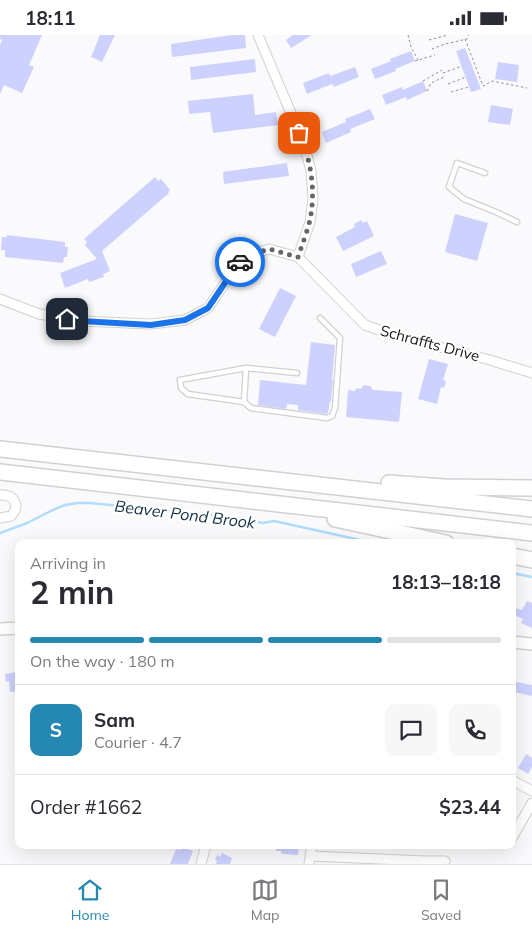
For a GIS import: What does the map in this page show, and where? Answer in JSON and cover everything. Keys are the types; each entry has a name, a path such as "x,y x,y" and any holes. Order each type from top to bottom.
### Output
{"highway":[{"path":"0,449 532,509"},
{"path":"0,472 532,533"},
{"path":"314,485 326,480 335,479 444,487 532,488"},
{"path":"311,507 342,521 427,539"},
{"path":"516,557 532,560"}],"main road":[{"path":"0,629 15,628"},
{"path":"516,643 532,645"}],"street":[{"path":"258,35 304,144 311,171 313,199 310,222 298,257"},
{"name":"Schraffts Drive","path":"0,299 39,315 81,321 151,325 185,320 208,308 245,256 269,249 298,257 366,325 396,336 490,360 532,373"},
{"path":"0,495 8,495 13,498 16,508 11,516 0,519"},
{"path":"516,782 532,791"},
{"path":"516,831 532,803"},
{"path":"201,864 205,849"},
{"path":"310,860 445,861"}],"lane":[{"path":"485,173 457,163 448,187 464,199 517,222"},
{"path":"297,373 246,367 180,380 181,388 188,394 244,402 251,408 327,418 332,416 335,408 340,338 320,318"},
{"path":"244,402 246,367"}],"path":[{"path":"408,35 411,47 418,60"},
{"path":"429,40 448,35"},
{"path":"432,49 467,39 469,35"},
{"path":"465,39 483,86 492,81 527,88"},
{"path":"415,61 435,55"},
{"path":"424,81 442,72 462,67"},
{"path":"428,91 431,83 444,77"},
{"path":"448,83 466,77"},
{"path":"451,92 469,87"}],"building":[{"path":"0,35 42,35 29,65 34,67 22,93 4,85 0,94 0,45 2,40"},
{"path":"100,35 115,35 102,62 91,57"},
{"path":"232,35 245,35 246,48 172,57 171,44"},
{"path":"293,35 312,35 291,48 286,40"},
{"path":"465,48 481,89 471,92 456,51"},
{"path":"411,51 415,61 375,79 371,69"},
{"path":"255,59 256,72 191,80 190,67"},
{"path":"498,62 519,65 517,82 495,79"},
{"path":"355,67 359,77 334,87 332,84 307,94 303,83 329,73 330,76"},
{"path":"423,81 427,91 407,100 406,97 386,105 382,95 402,87 403,90"},
{"path":"253,94 255,115 276,112 278,125 213,133 210,112 189,114 188,101"},
{"path":"491,105 513,109 510,125 488,122"},
{"path":"370,109 375,119 350,129 351,132 326,143 322,132 346,122 345,119"},
{"path":"287,163 289,176 224,184 223,172"},
{"path":"155,177 158,181 161,179 170,190 169,193 102,251 110,271 103,274 104,277 89,282 88,279 65,288 60,273 97,259 85,245 87,242 84,239"},
{"path":"455,214 488,223 477,261 445,252"},
{"path":"361,220 363,223 367,221 374,236 343,251 336,237 355,227 354,224"},
{"path":"7,235 65,242 65,247 68,247 67,257 64,257 63,263 5,257 5,250 1,250 2,237 7,237"},
{"path":"381,251 387,264 356,277 351,264"},
{"path":"280,288 296,296 275,337 259,329"},
{"path":"311,342 335,345 331,402 328,413 298,410 298,405 287,404 286,409 258,405 260,380 306,385"},
{"path":"429,359 448,364 443,380 446,381 444,388 441,387 437,404 418,399"},
{"path":"364,385 370,386 373,390 402,392 399,422 346,417 348,390 355,391 356,388 361,389"},
{"path":"527,601 532,603 532,628 521,623 523,619 516,616 516,608 522,610"},
{"path":"15,672 15,691 10,692 9,681 6,682 5,674"},
{"path":"516,682 532,685 532,696 516,692"},
{"path":"526,754 532,758 532,767 528,774 518,768"},
{"path":"176,849 187,849 193,851 188,864 170,864"},
{"path":"276,849 299,849 298,855 284,854 281,851 276,851"},
{"path":"222,853 232,858 230,864 216,864 217,855 220,857"}],"waterway":[{"name":"Beaver Pond Brook","path":"0,533 65,505 90,503 231,517 263,523 274,521 356,539"},
{"name":"Beaver Pond Brook","path":"516,574 532,577"}],"way so far":[{"path":"240,262 245,256 269,249 298,257 310,222 313,199 311,171 299,133"}],"route":[{"path":"67,319 151,325 185,320 208,308 240,262"}]}
